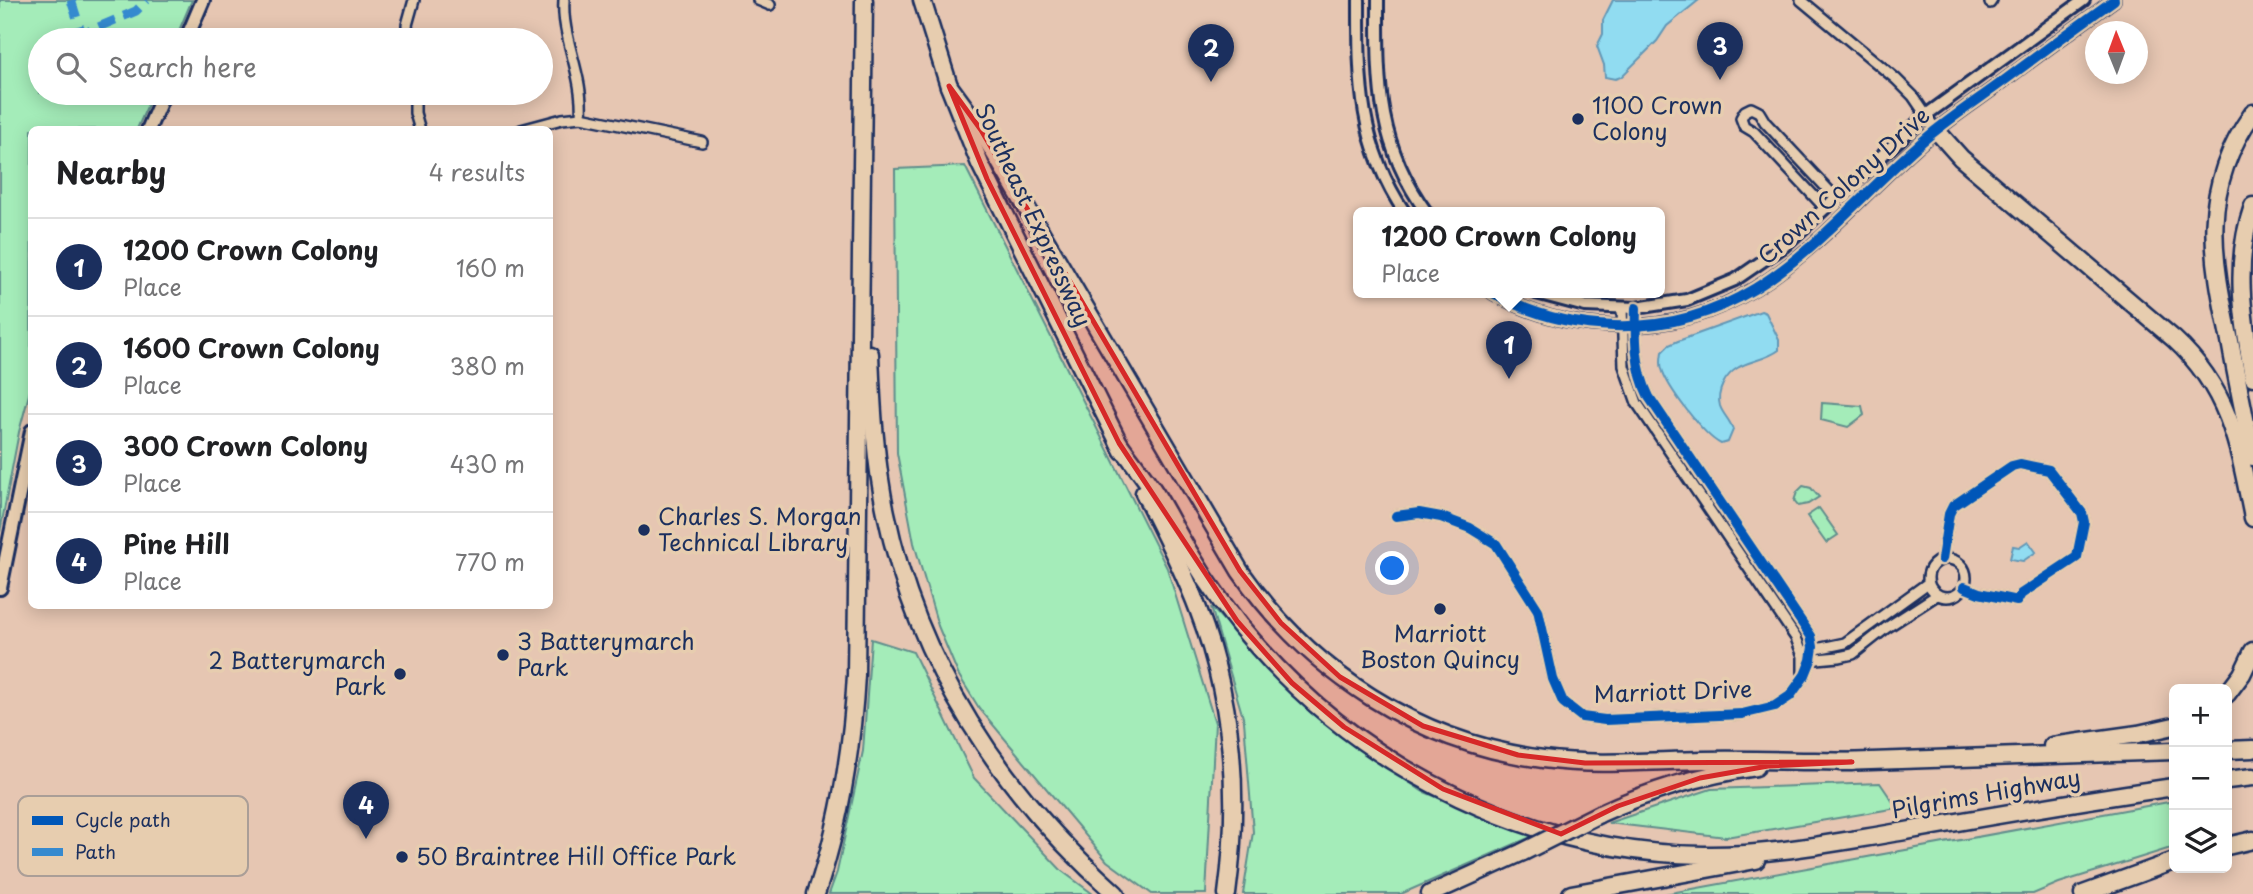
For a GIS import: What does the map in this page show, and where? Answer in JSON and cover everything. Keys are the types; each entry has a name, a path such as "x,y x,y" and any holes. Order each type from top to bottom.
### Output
{"highway":[{"path":"816,894 839,807 854,708 864,0"},
{"name":"Southeast Expressway","path":"922,0 949,86 987,179 1119,443"},
{"path":"949,86 981,130 1240,571 1281,623 1340,677 1389,709 1423,726 1470,743 1518,755 1585,763 1717,760 1852,762"},
{"path":"2253,113 2236,140 2227,163 2213,224 2214,251 2223,307 2253,457"},
{"path":"2227,163 2253,126"},
{"path":"1936,130 1961,158 2174,339 2199,365 2217,392 2231,422 2253,518"},
{"path":"2253,206 2240,272 2243,321 2253,377"},
{"path":"861,258 870,322 872,405 881,488 895,551 919,625 956,701 1003,772 1058,838 1116,894"},
{"path":"1119,443 1156,494 1206,580 1258,647 1292,683 1330,717 1407,770 1489,810 1537,827 1602,843 1704,855 1805,846"},
{"path":"1119,443 1191,591 1209,639 1217,672 1233,773 1233,828 1227,894"},
{"path":"2232,688 2253,652"},
{"path":"2232,690 2253,666"},
{"path":"1935,759 2129,736 2169,727"},
{"path":"2232,750 2253,749"},
{"path":"1430,894 1599,814 1661,789 1717,774 1776,765 2169,751"},
{"path":"2232,779 2253,777"},
{"name":"Pilgrims Highway","path":"1805,846 2169,788"},
{"path":"2232,845 2253,840"},
{"path":"1571,894 1744,864 1805,846"},
{"path":"2083,894 2169,863"}],"main road":[{"path":"191,28 203,0"},
{"path":"151,126 159,105"},
{"path":"0,588 28,451"}],"street":[{"path":"408,28 414,0"},
{"path":"564,0 564,19 580,85 581,117"},
{"path":"758,0 770,5"},
{"path":"1359,0 1360,79 1364,113 1378,163 1402,207"},
{"path":"1378,0 1378,78 1385,124 1402,172 1423,207"},
{"path":"1801,0 1896,79 1936,130"},
{"name":"Crown Colony Drive","path":"1554,298 1576,304 1636,308 1687,300 1735,280 1770,258 1926,115 2084,0"},
{"name":"Crown Colony Drive","path":"1503,298 1555,318 1591,325 1622,327 1700,315 1736,300 1767,283 1802,255 1936,130 2114,0"},
{"path":"415,105 418,126"},
{"path":"1825,208 1754,131 1747,128 1741,120 1745,111 1755,109 1836,198"},
{"path":"1747,128 1759,126 1761,115"},
{"path":"537,126 581,117 702,142"},
{"path":"1622,308 1625,372 1637,403 1807,655"},
{"name":"Marriott Drive","path":"1396,516 1419,513 1449,520 1477,532 1499,547 1538,610 1557,693 1566,706 1582,717 1605,720 1756,712 1786,700 1801,681 1812,639 1649,397 1638,364 1636,308"},
{"path":"1942,559 1949,514 1953,506 2012,466 2020,464 2049,470 2056,478 2082,513 2084,522 2077,557 2021,594 2017,601 1964,587"},
{"path":"1807,655 1853,654 1886,628 1937,595 1950,597 1961,592 1966,574 1960,563 1942,559 1932,566 1928,583 1937,595"},
{"path":"1807,655 1845,643 1928,583"}],"highlighted area":[{"path":"949,86 981,130 1240,571 1281,623 1340,677 1423,726 1518,755 1585,763 1852,762 1768,766 1700,778 1618,806 1561,834 1443,789 1344,727 1292,683 1237,621 1119,443 987,179"}],"green space":[{"path":"0,0 192,0 180,28 28,28 28,105 148,105 138,126 28,126 28,398 0,532"},
{"path":"965,166 1167,568 1215,723 1206,894 1152,894 1107,861 979,708 958,674 938,626 914,543 897,453 895,169"},
{"path":"1822,403 1862,406 1864,415 1848,427 1821,420"},
{"path":"1803,486 1811,488 1819,497 1808,504 1798,506 1794,501"},
{"path":"1819,508 1838,535 1826,543 1807,516"},
{"path":"1211,607 1311,713 1422,791 1533,836 1401,894 1243,894 1253,832 1244,721"},
{"path":"871,639 913,652 974,778 1062,871 1093,894 829,894 837,872 863,751"},
{"path":"1880,783 1897,808 1726,837 1608,823 1711,789"},
{"path":"2169,802 2169,849 2059,883 2033,894 1665,894"}],"water":[{"path":"1613,0 1699,0 1667,26 1657,41 1621,77 1615,79 1605,77 1597,46 1603,34 1603,20"},
{"path":"1761,311 1766,313 1779,340 1779,350 1734,370 1723,384 1720,406 1733,430 1728,442 1721,444 1696,421 1671,387 1661,367 1662,352 1678,341"},
{"path":"2028,541 2036,552 2023,561 2010,559 2013,546 2019,547"}],"marked path":[{"path":"71,0 80,28"},
{"path":"96,28 136,11 147,0"}],"cycle path":[{"path":"1503,298 1567,321 1614,326 1666,323 1712,310 1753,290 1790,264 1930,135 2114,0"},
{"path":"1396,516 1419,513 1441,517 1470,528 1496,544 1538,610 1553,679 1563,702 1582,717 1605,720 1742,714 1775,706 1790,696 1805,675 1811,660 1811,636 1649,397 1638,364 1636,308"},
{"path":"1942,559 1949,514 1953,506 2012,466 2020,464 2049,470 2082,513 2084,522 2077,557 2021,594 2017,601 1964,587"}],"place":[{"name":"300 Crown Colony","path":"1720,80"},
{"name":"1600 Crown Colony","path":"1211,82"},
{"name":"1100 Crown Colony","path":"1578,119"},
{"name":"1200 Crown Colony","path":"1509,379"},
{"name":"Charles S. Morgan Technical Library","path":"644,530"},
{"name":"Marriott Boston Quincy","path":"1440,609"},
{"name":"3 Batterymarch Park","path":"503,655"},
{"name":"2 Batterymarch Park","path":"400,674"},
{"name":"Pine Hill","path":"366,839"},
{"name":"50 Braintree Hill Office Park","path":"402,857"}]}
